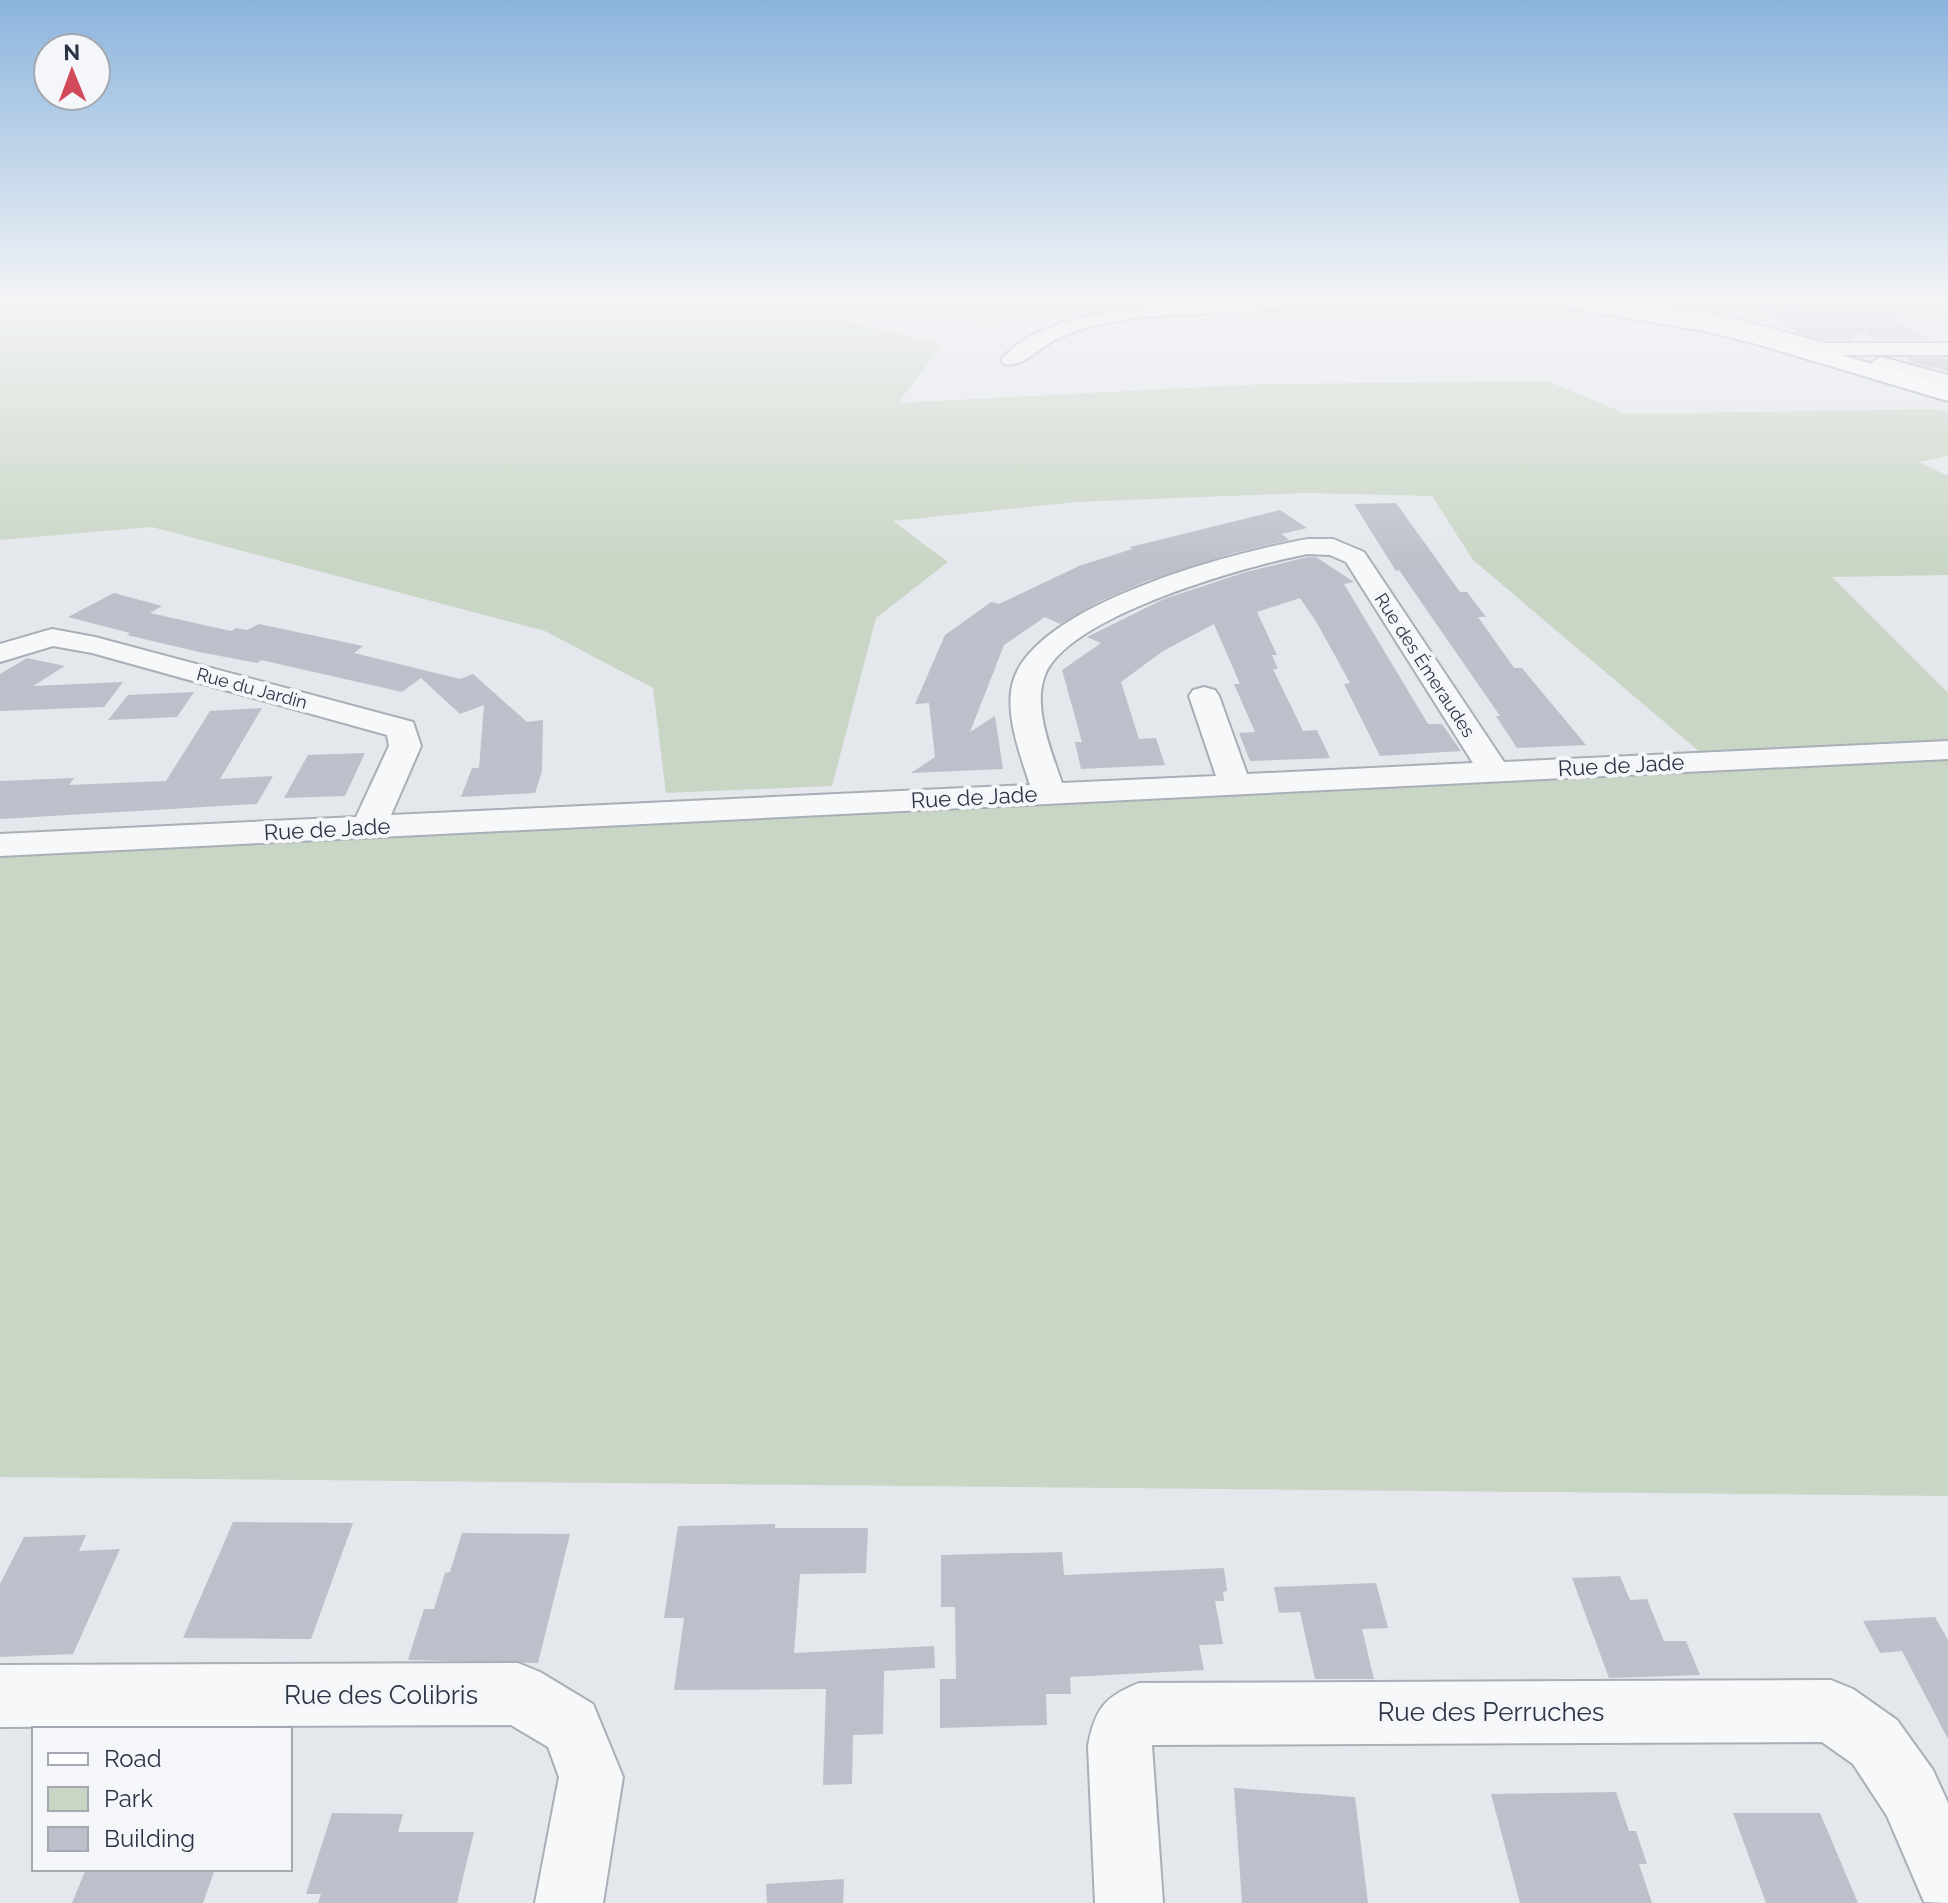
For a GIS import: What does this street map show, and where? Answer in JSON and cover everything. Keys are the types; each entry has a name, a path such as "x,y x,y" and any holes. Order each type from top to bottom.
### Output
{"street":[{"name":"Rue des Émeraudes","path":"1336,523 1495,772"},
{"path":"1050,794 1028,710 1028,678 1051,645 1098,617 1184,581 1252,559 1300,547 1333,547 1355,557"},
{"name":"Rue du Jardin","path":"0,653 52,637 95,645 402,729 405,746 369,826"},
{"path":"1204,696 1235,785"},
{"name":"Rue de Jade","path":"0,845 1948,750"},
{"name":"Rue des Colibris","path":"0,1696 518,1694 571,1726 591,1777 569,1903"},
{"name":"Rue des Perruches","path":"1129,1903 1120,1746 1123,1728 1139,1714 1831,1711 1875,1742 1910,1793 1948,1878"}],"green space":[{"path":"0,388 910,388 898,403 1190,388 1564,388 1627,414 1937,409 1948,412 1948,456 1919,462 1948,476 1948,575 1832,577 1948,693 1948,1496 0,1477 0,854 1720,769 1473,560 1432,496 1306,493 1076,502 893,521 948,562 876,618 832,786 666,793 653,688 545,631 152,527 0,540"}],"building":[{"path":"1396,503 1460,592 1467,592 1486,617 1478,617 1514,668 1522,668 1586,745 1517,748 1496,716 1500,716 1399,570 1396,571 1354,504"},
{"path":"1280,510 1307,528 1282,534 1289,540 1234,553 1144,582 1100,601 1060,624 1045,617 1004,645 970,732 995,716 1003,769 911,773 935,757 929,703 915,704 945,635 991,602 999,604 1079,566 1132,549 1130,547"},
{"path":"1316,557 1354,582 1344,584 1428,724 1442,724 1461,751 1380,756 1344,684 1350,683 1300,598 1257,612 1277,655 1272,655 1278,669 1273,669 1303,731 1317,730 1330,758 1250,761 1239,733 1255,732 1234,684 1240,684 1214,624 1163,651 1121,682 1139,739 1156,738 1165,765 1081,769 1075,742 1082,742 1062,670 1101,643 1087,637 1164,599 1246,572"},
{"path":"114,593 162,606 150,613 231,631 236,628 247,630 259,624 363,646 354,653 460,679 473,674 527,722 543,720 542,771 535,793 461,797 472,768 479,768 484,705 460,714 421,678 402,692 261,660 257,663 199,652 68,617"},
{"path":"27,658 65,666 33,686 123,682 104,707 0,711 0,674"},
{"path":"194,692 177,717 108,720 128,695"},
{"path":"262,708 220,779 273,776 257,804 0,819 0,781 74,778 69,785 166,781 210,711"},
{"path":"365,753 345,796 284,798 308,755"},
{"path":"233,1522 353,1523 311,1639 183,1638"},
{"path":"775,1524 775,1528 868,1528 866,1573 800,1574 794,1653 934,1646 935,1668 884,1671 883,1734 853,1735 852,1784 823,1785 826,1689 674,1690 684,1618 664,1618 678,1526"},
{"path":"462,1533 570,1534 538,1663 408,1660 424,1609 434,1609"},
{"path":"86,1535 79,1551 120,1549 73,1654 0,1657 0,1584 24,1537"},
{"path":"1062,1552 1064,1575 1224,1568 1227,1591 1223,1592 1224,1601 1215,1601 1223,1644 1199,1645 1204,1670 1070,1677 1071,1694 1046,1694 1047,1725 940,1728 940,1679 956,1679 955,1607 941,1607 941,1555"},
{"path":"1620,1576 1630,1600 1647,1599 1664,1641 1686,1641 1700,1675 1609,1678 1572,1578"},
{"path":"1376,1583 1388,1628 1362,1629 1374,1679 1315,1679 1300,1612 1279,1613 1274,1587"},
{"path":"1935,1617 1948,1640 1948,1739 1902,1651 1880,1653 1863,1621"},
{"path":"1234,1788 1355,1797 1368,1903 1242,1903"},
{"path":"1616,1792 1629,1831 1636,1831 1647,1864 1639,1864 1652,1903 1520,1903 1491,1794"},
{"path":"332,1813 403,1814 398,1832 474,1832 457,1903 318,1903 321,1894 306,1894"},
{"path":"1733,1813 1820,1813 1858,1903 1766,1903"},
{"path":"85,1871 214,1871 203,1903 72,1903"},
{"path":"844,1879 843,1903 767,1903 766,1884"}]}
